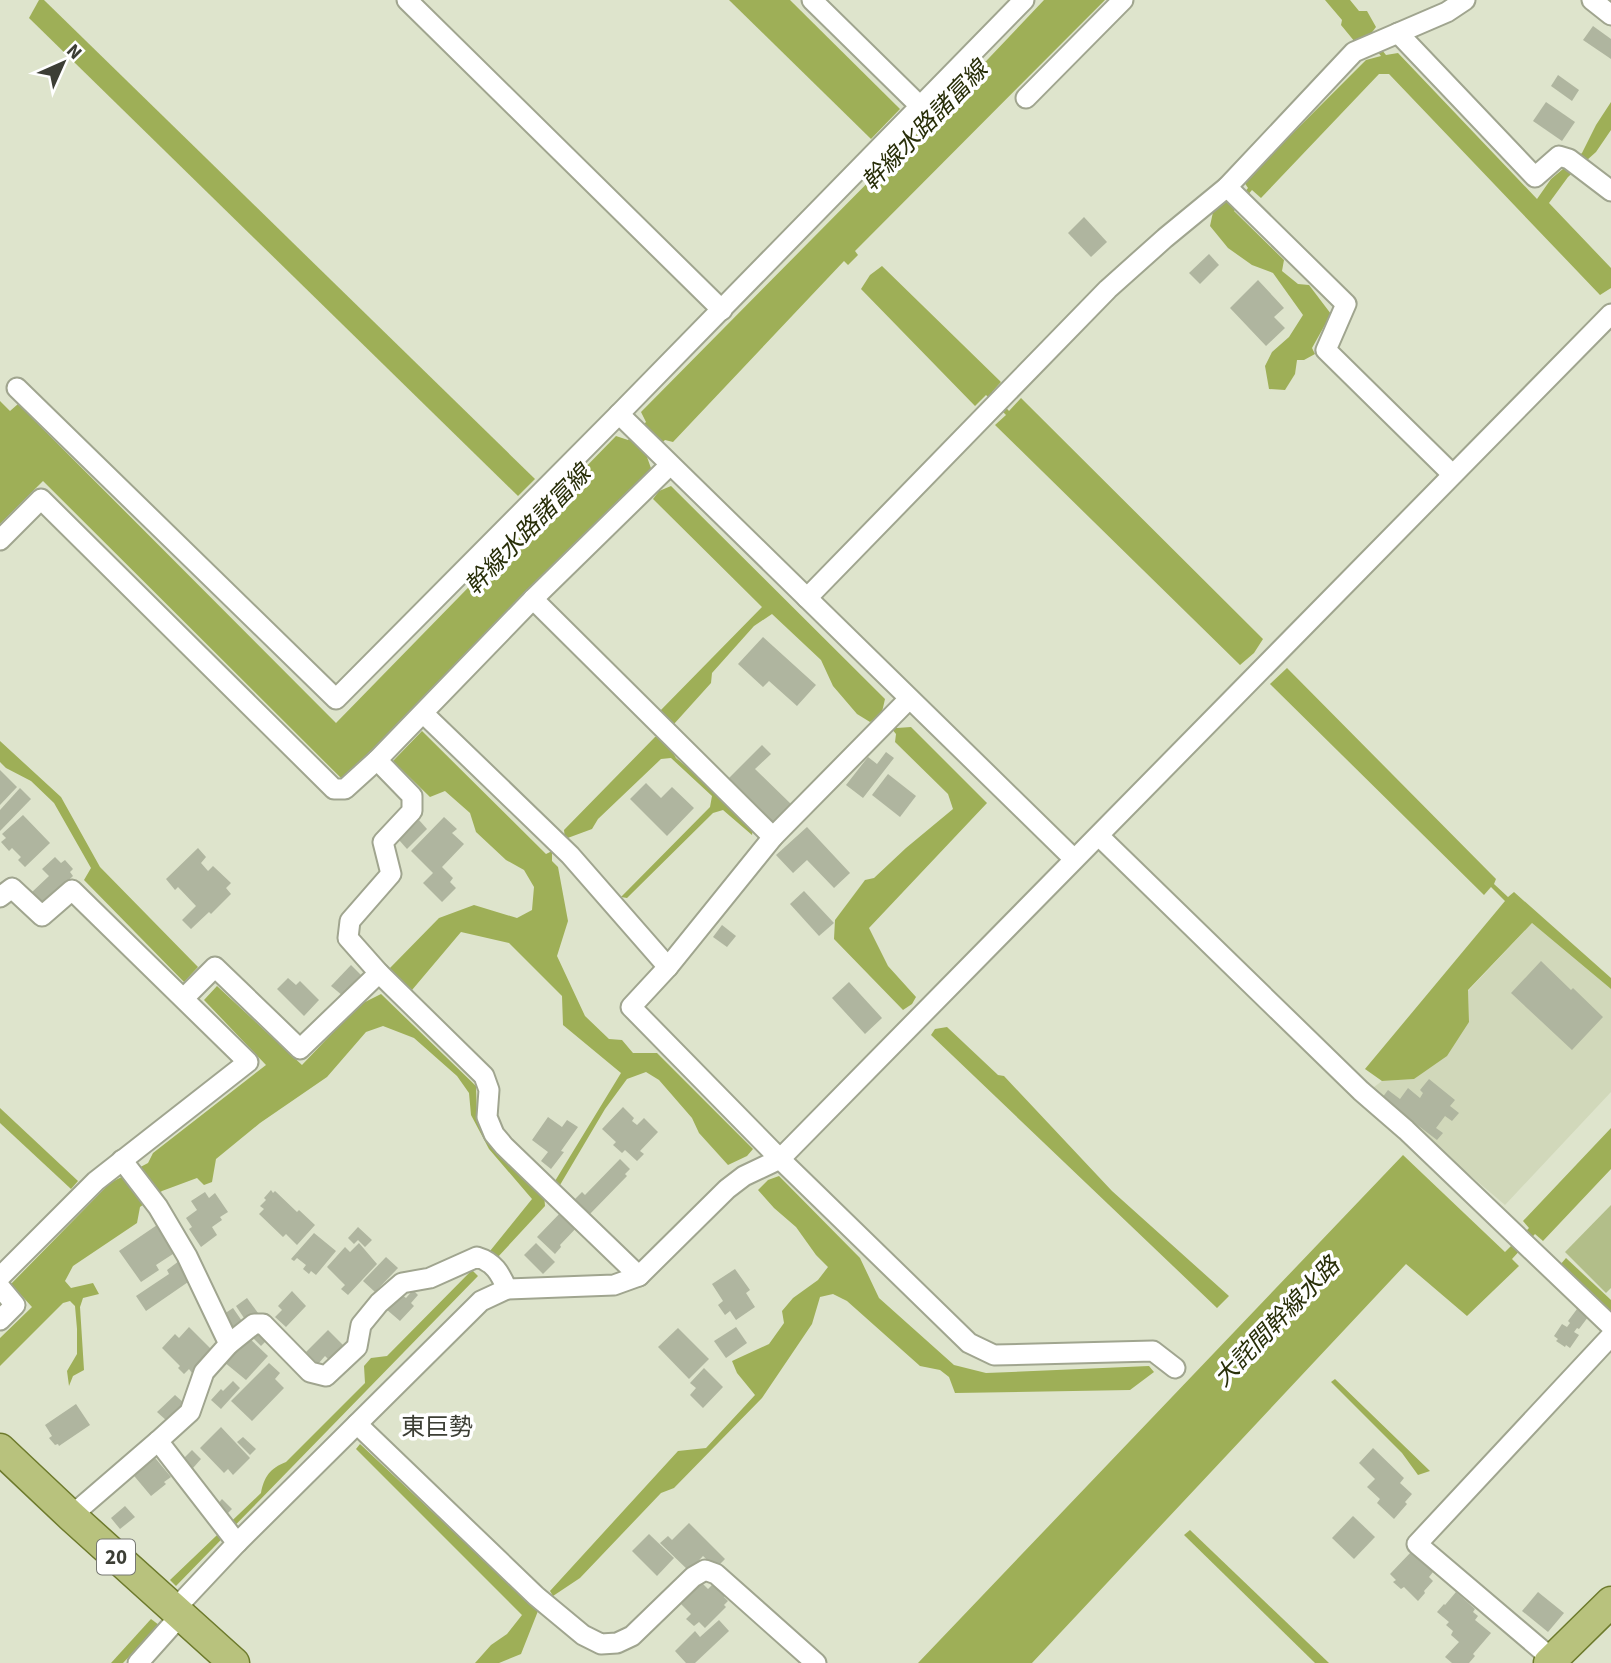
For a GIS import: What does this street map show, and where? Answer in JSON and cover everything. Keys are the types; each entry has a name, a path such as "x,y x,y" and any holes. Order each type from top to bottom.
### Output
{"main road":[{"name":"20","path":"0,1449 234,1663"},
{"path":"1553,1662 1611,1602"}],"street":[{"path":"407,0 722,310"},
{"path":"812,0 920,106"},
{"path":"18,388 336,699 625,421 722,310 1024,0"},
{"path":"1026,99 1123,0"},
{"path":"807,598 1108,289 1165,238 1236,195 1354,52 1447,12 1465,0"},
{"path":"1592,0 1611,15"},
{"path":"1398,33 1535,177 1559,156 1611,191"},
{"path":"1236,195 1346,304 1326,350 1452,474"},
{"path":"138,1663 237,1544 481,1301 507,1289 614,1284 639,1276 727,1189 744,1176 780,1159 1611,314"},
{"path":"625,421 1074,859"},
{"path":"0,540 41,499 334,789 345,789 377,760 664,459"},
{"path":"533,598 773,837"},
{"path":"909,699 773,837 668,968 631,1007 780,1159 969,1343 994,1355 1153,1351 1175,1368"},
{"path":"422,713 570,855 668,968"},
{"path":"377,760 412,796 412,811 383,842 391,874 350,921 348,938 379,973 484,1076 489,1090 487,1117 494,1134 504,1146 639,1276"},
{"path":"1099,836 1361,1091 1406,1130 1611,1326"},
{"path":"0,897 12,888 41,916 72,890 248,1062 96,1181 0,1277"},
{"path":"184,998 215,967 300,1049 379,973"},
{"path":"122,1160 158,1207 187,1256 229,1344"},
{"path":"71,1516 190,1412 204,1372 229,1344 254,1324 263,1324 310,1372 326,1376 357,1348 361,1325 379,1303 402,1283 430,1278 477,1256 487,1260 498,1270 507,1289"},
{"path":"0,1287 15,1305 0,1320"},
{"path":"1553,1662 1417,1544 1611,1336"},
{"path":"357,1424 536,1597 583,1636 601,1644 617,1643 632,1636 693,1577 705,1570 716,1574 816,1663"},
{"path":"158,1441 237,1544"}],"shaded area":[{"path":"1532,923 1611,989 1611,1092 1505,1205 1370,1090 1382,1081 1414,1079 1469,1022 1468,991"},
{"path":"1611,1205 1611,1288 1606,1293 1565,1252"}],"water":[{"path":"39,0 44,0 535,479 518,496 29,18"},
{"path":"729,0 790,0 900,109 871,139"},
{"name":"幹線水路諸富線","path":"1044,0 1105,0 855,251 858,255 848,265 844,261 673,442 665,440 647,457 652,471 343,780 43,481 0,524 0,401 10,411 18,404 336,723 616,436 628,440 646,422 641,412 899,151 897,146 908,134 913,138"},
{"path":"1325,0 1350,0 1359,11 1367,11 1376,27 1370,35 1386,55 1398,53 1537,199 1551,179 1582,153 1611,102 1611,130 1596,152 1568,177 1549,203 1611,268 1611,288 1600,295 1389,74 1379,74 1261,198 1252,190 1234,211 1284,260 1282,271 1298,284 1309,285 1331,314 1312,348 1315,354 1304,360 1297,360 1295,374 1285,390 1269,389 1265,366 1272,352 1289,337 1303,315 1273,273 1252,265 1228,248 1210,226 1213,212 1226,201 1232,207 1248,188 1244,182 1366,60 1381,56 1366,37 1355,42 1341,25 1342,20"},
{"path":"882,266 1001,382 992,392 1009,411 1021,398 1263,639 1254,653 1240,665 995,425 1006,415 986,395 975,406 861,289 870,275"},
{"path":"671,486 885,699 882,712 897,728 911,727 987,803 869,928 888,966 916,997 912,1004 903,1010 834,939 835,920 865,880 874,878 953,809 948,794 895,742 896,734 880,715 870,722 857,714 833,686 821,660 772,614 754,626 712,673 711,683 674,724 667,725 658,713 762,607 653,499 659,491"},
{"path":"1287,668 1496,879 1494,884 1508,897 1514,892 1611,978 1611,989 1532,923 1468,990 1469,1022 1447,1056 1414,1079 1382,1081 1365,1069 1505,901 1491,887 1484,895 1270,684"},
{"path":"422,731 546,854 552,851 552,861 558,867 568,921 557,956 585,1016 609,1039 622,1040 633,1053 657,1053 753,1149 747,1156 728,1165 699,1133 692,1118 659,1080 646,1072 627,1079 605,1109 560,1185 555,1181 621,1073 563,1025 562,996 509,943 461,932 412,990 398,981 400,979 389,969 439,918 474,905 517,918 532,910 534,887 524,870 506,860 476,832 470,813 445,791 430,797 393,761"},
{"path":"655,737 664,737 676,758 715,790 753,829 752,835 723,810 713,813 627,898 621,897 710,807 712,796 671,758 661,759 598,819 592,829 565,839 564,830"},
{"path":"0,741 61,797 100,867 198,967 184,982 84,880 91,868 54,803 31,781 0,762"},
{"path":"217,986 302,1065 359,1005 381,994 476,1086 477,1116 498,1151 544,1193 545,1206 497,1258 490,1251 532,1199 489,1149 471,1115 469,1093 457,1076 414,1038 383,1026 366,1032 327,1077 260,1123 216,1159 212,1182 204,1185 197,1178 162,1191 140,1207 137,1223 73,1266 65,1281 71,1288 93,1283 99,1294 83,1298 80,1307 84,1370 73,1376 69,1386 67,1371 77,1354 75,1306 70,1301 63,1303 0,1366 0,1338 32,1307 11,1284 110,1183 148,1163 153,1153 266,1065 204,1000"},
{"path":"947,1027 998,1075 1004,1076 1112,1191 1229,1296 1217,1308 931,1035 935,1029"},
{"path":"0,1108 78,1181 71,1189 0,1123"},
{"name":"大詫間幹線水路","path":"1611,1128 1611,1169 1543,1241 1535,1234 1512,1259 1519,1266 1467,1316 1406,1264 1032,1663 918,1663 1403,1155 1505,1252 1529,1228 1523,1221"},
{"path":"779,1176 860,1258 879,1298 954,1365 986,1373 1149,1366 1154,1372 1130,1390 955,1393 949,1377 940,1370 920,1366 847,1301 833,1294 820,1297 812,1324 762,1398 674,1488 661,1493 580,1578 553,1596 550,1591 678,1451 706,1448 755,1395 737,1373 732,1361 769,1344 784,1323 782,1311 793,1298 818,1280 828,1267 796,1227 758,1190 768,1180"},
{"path":"1566,1258 1611,1300 1611,1314 1560,1265"},
{"path":"472,1270 478,1276 176,1586 170,1580 261,1493 272,1470 286,1462 365,1383 364,1366 371,1358 387,1356"},
{"path":"1335,1379 1430,1471 1418,1475 1402,1453 1331,1382"},
{"path":"360,1444 538,1611 521,1654 499,1663 475,1663 491,1645 507,1634 522,1615 356,1449"},
{"path":"1190,1530 1329,1663 1315,1663 1184,1535"},
{"path":"151,1619 159,1625 123,1663 111,1663"}],"building":[{"path":"1593,26 1611,39 1611,59 1583,40"},
{"path":"1558,75 1579,90 1572,101 1551,86"},
{"path":"1546,102 1575,122 1562,141 1533,121"},
{"path":"1084,217 1107,242 1091,257 1068,233"},
{"path":"1209,254 1219,265 1200,284 1189,273"},
{"path":"1258,280 1284,308 1274,317 1285,328 1266,346 1230,308"},
{"path":"763,637 816,685 797,706 769,681 763,687 738,664"},
{"path":"762,745 771,754 755,769 792,805 772,825 727,780"},
{"path":"886,752 894,758 863,798 846,785 868,757 877,764"},
{"path":"0,770 17,787 0,805"},
{"path":"888,774 916,796 900,817 872,795"},
{"path":"646,783 661,798 672,787 694,808 667,836 630,799"},
{"path":"20,788 31,799 0,831 0,810"},
{"path":"23,815 50,843 25,867 18,860 21,857 12,848 9,851 1,842 6,838 2,834"},
{"path":"444,817 457,829 452,833 464,844 442,867 453,878 450,882 456,888 442,902 423,883 433,873 411,851"},
{"path":"419,820 427,829 407,849 399,840"},
{"path":"807,827 850,873 834,888 807,860 793,873 776,855"},
{"path":"198,848 206,857 201,863 208,871 213,866 231,883 226,888 231,894 191,929 182,920 196,906 178,887 175,890 166,879"},
{"path":"55,857 61,863 65,860 73,869 70,872 73,876 42,906 31,893 49,876 42,869"},
{"path":"804,891 834,923 819,936 790,904"},
{"path":"722,925 736,936 727,947 713,937"},
{"path":"1541,961 1603,1017 1572,1050 1511,993"},
{"path":"351,965 362,976 343,996 331,986"},
{"path":"288,978 296,985 300,981 319,1000 304,1016 277,989"},
{"path":"849,982 882,1018 865,1034 832,998"},
{"path":"1429,1079 1455,1100 1450,1106 1459,1113 1452,1121 1445,1116 1436,1128 1443,1133 1437,1140 1382,1098 1388,1090 1400,1099 1408,1088 1420,1098 1423,1093 1420,1090"},
{"path":"623,1107 637,1125 644,1118 658,1132 640,1151 644,1154 637,1161 625,1150 622,1153 613,1145 616,1142 602,1129"},
{"path":"548,1117 562,1127 567,1120 578,1127 551,1169 541,1161 548,1152 532,1140"},
{"path":"620,1159 630,1169 625,1174 627,1176 588,1216 573,1201 582,1192 585,1195"},
{"path":"271,1190 315,1225 297,1245 286,1234 283,1237 259,1214 264,1209 260,1206 266,1200 264,1198"},
{"path":"205,1192 209,1198 215,1193 228,1212 212,1227 217,1235 201,1247 189,1229 192,1227 186,1218 197,1210 191,1201"},
{"path":"564,1209 580,1224 555,1254 537,1237"},
{"path":"160,1223 176,1252 156,1265 159,1270 141,1282 119,1251"},
{"path":"358,1227 372,1240 365,1247 358,1240 354,1244 348,1238"},
{"path":"314,1233 336,1251 316,1275 303,1269 306,1265 297,1258 294,1261 291,1259"},
{"path":"359,1243 377,1264 348,1295 341,1289 345,1285 327,1267 345,1247 350,1252"},
{"path":"536,1243 555,1262 543,1274 524,1255"},
{"path":"386,1257 398,1268 375,1292 363,1281"},
{"path":"179,1261 191,1280 146,1311 136,1296 169,1274 167,1270"},
{"path":"735,1269 750,1290 746,1293 755,1307 736,1320 730,1311 725,1315 718,1305 723,1301 712,1284"},
{"path":"413,1290 418,1295 411,1303 414,1306 400,1321 386,1309 401,1294 406,1298"},
{"path":"292,1291 306,1306 286,1327 275,1317 282,1310 278,1306"},
{"path":"247,1298 258,1313 246,1321 236,1306"},
{"path":"233,1308 244,1324 232,1332 221,1316"},
{"path":"1577,1309 1588,1317 1574,1332 1579,1335 1570,1348 1566,1345 1565,1347 1556,1341 1558,1339 1554,1336 1562,1324 1567,1327"},
{"path":"189,1327 213,1351 192,1373 189,1369 184,1374 178,1368 180,1366 162,1348 175,1334 179,1338"},
{"path":"736,1327 747,1343 726,1358 714,1341"},
{"path":"678,1328 709,1359 689,1379 658,1347"},
{"path":"258,1329 268,1339 261,1346 251,1336"},
{"path":"328,1330 347,1349 333,1364 325,1356 318,1364 306,1352"},
{"path":"248,1337 268,1356 246,1380 224,1362"},
{"path":"269,1363 280,1373 275,1379 284,1388 252,1421 231,1401"},
{"path":"704,1368 723,1387 703,1408 690,1395 696,1388 690,1383"},
{"path":"233,1381 240,1388 221,1409 211,1400"},
{"path":"175,1395 184,1403 167,1421 157,1412"},
{"path":"76,1404 90,1425 59,1446 55,1445 49,1438 52,1436 45,1425"},
{"path":"221,1427 250,1458 233,1475 228,1469 224,1473 200,1448"},
{"path":"243,1437 256,1449 250,1455 237,1442"},
{"path":"1373,1448 1404,1478 1400,1483 1412,1494 1394,1519 1377,1503 1380,1499 1367,1487 1375,1479 1359,1463"},
{"path":"192,1450 201,1459 193,1468 183,1459"},
{"path":"151,1453 171,1477 151,1496 130,1471"},
{"path":"222,1499 232,1509 226,1515 216,1506"},
{"path":"125,1506 135,1517 120,1529 111,1518"},
{"path":"1353,1516 1375,1537 1354,1559 1332,1538"},
{"path":"689,1523 725,1559 716,1568 703,1556 689,1571 660,1543 668,1536 672,1540"},
{"path":"649,1534 674,1558 657,1576 632,1551"},
{"path":"1412,1551 1433,1572 1429,1577 1433,1581 1418,1601 1404,1587 1401,1589 1393,1582 1396,1580 1390,1574"},
{"path":"700,1581 708,1589 715,1582 727,1594 724,1597 728,1601 724,1605 726,1607 705,1628 699,1622 694,1626 686,1619 691,1614 679,1602"},
{"path":"1456,1592 1475,1609 1473,1612 1478,1616 1475,1620 1491,1633 1469,1663 1452,1663 1445,1657 1459,1642 1451,1635 1453,1631 1446,1625 1449,1622 1437,1612"},
{"path":"1538,1592 1564,1613 1548,1632 1522,1611"},
{"path":"719,1620 729,1631 695,1663 686,1663 675,1651 695,1631 700,1637"}],"district":[{"name":"東巨勢","path":"437,1427"}]}
